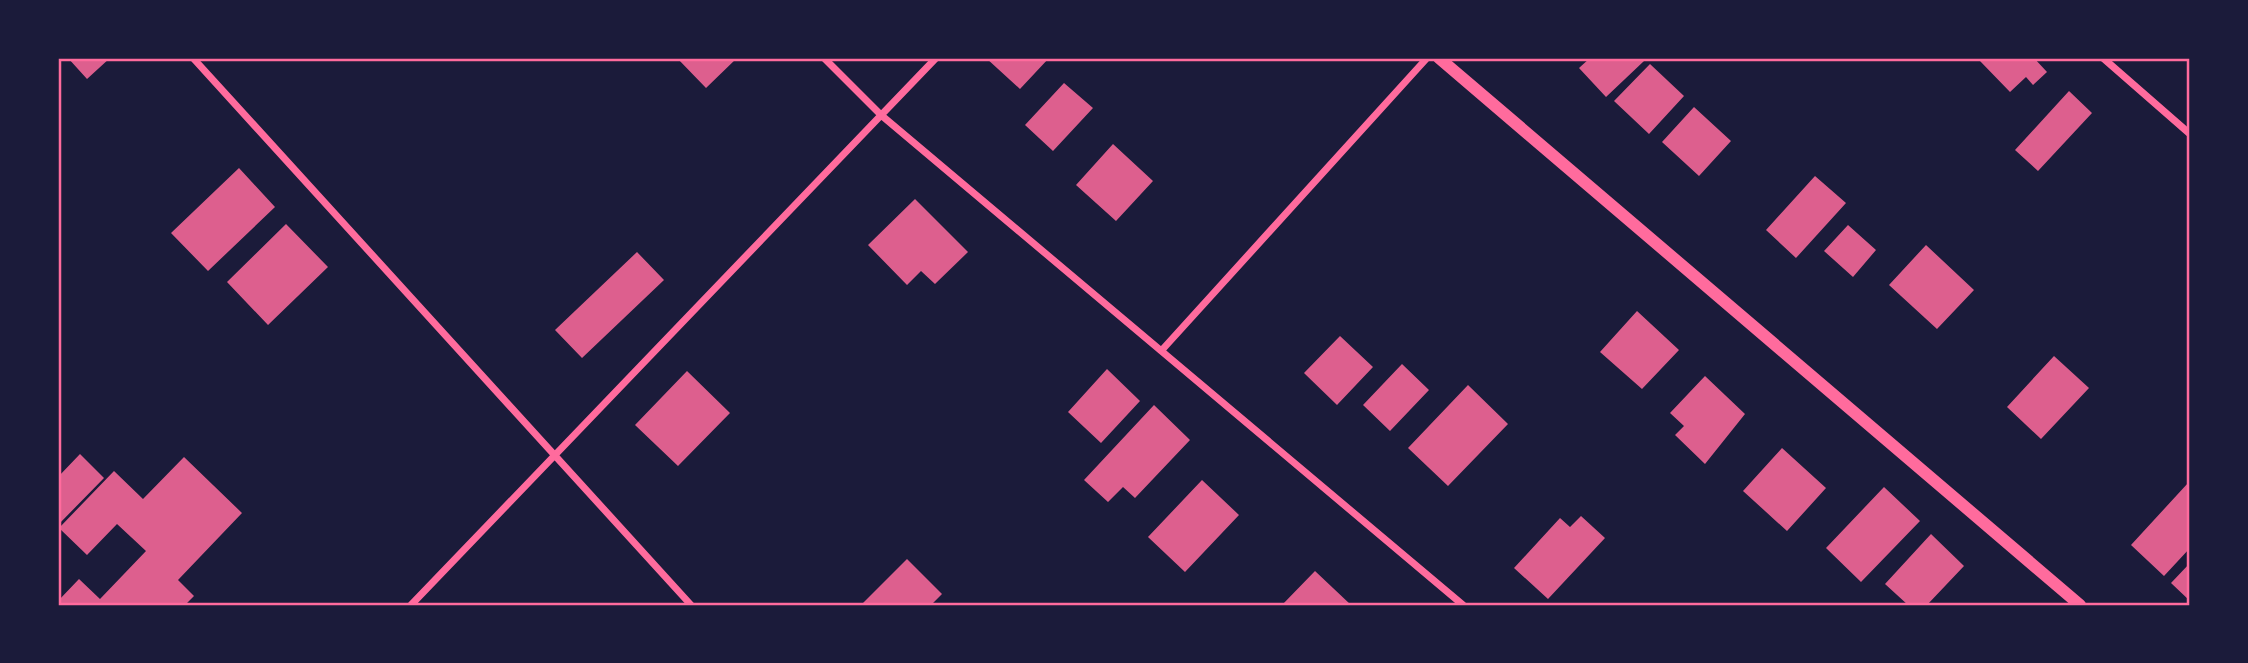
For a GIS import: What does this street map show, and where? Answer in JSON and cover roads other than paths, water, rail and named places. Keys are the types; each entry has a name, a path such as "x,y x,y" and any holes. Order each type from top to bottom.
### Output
{"street":[{"path":"193,58 691,605"},
{"path":"824,58 881,116 1463,605"},
{"path":"411,605 936,58"},
{"path":"1162,350 1427,58"},
{"path":"1439,58 2080,605"},
{"path":"2103,58 2190,134"}]}
